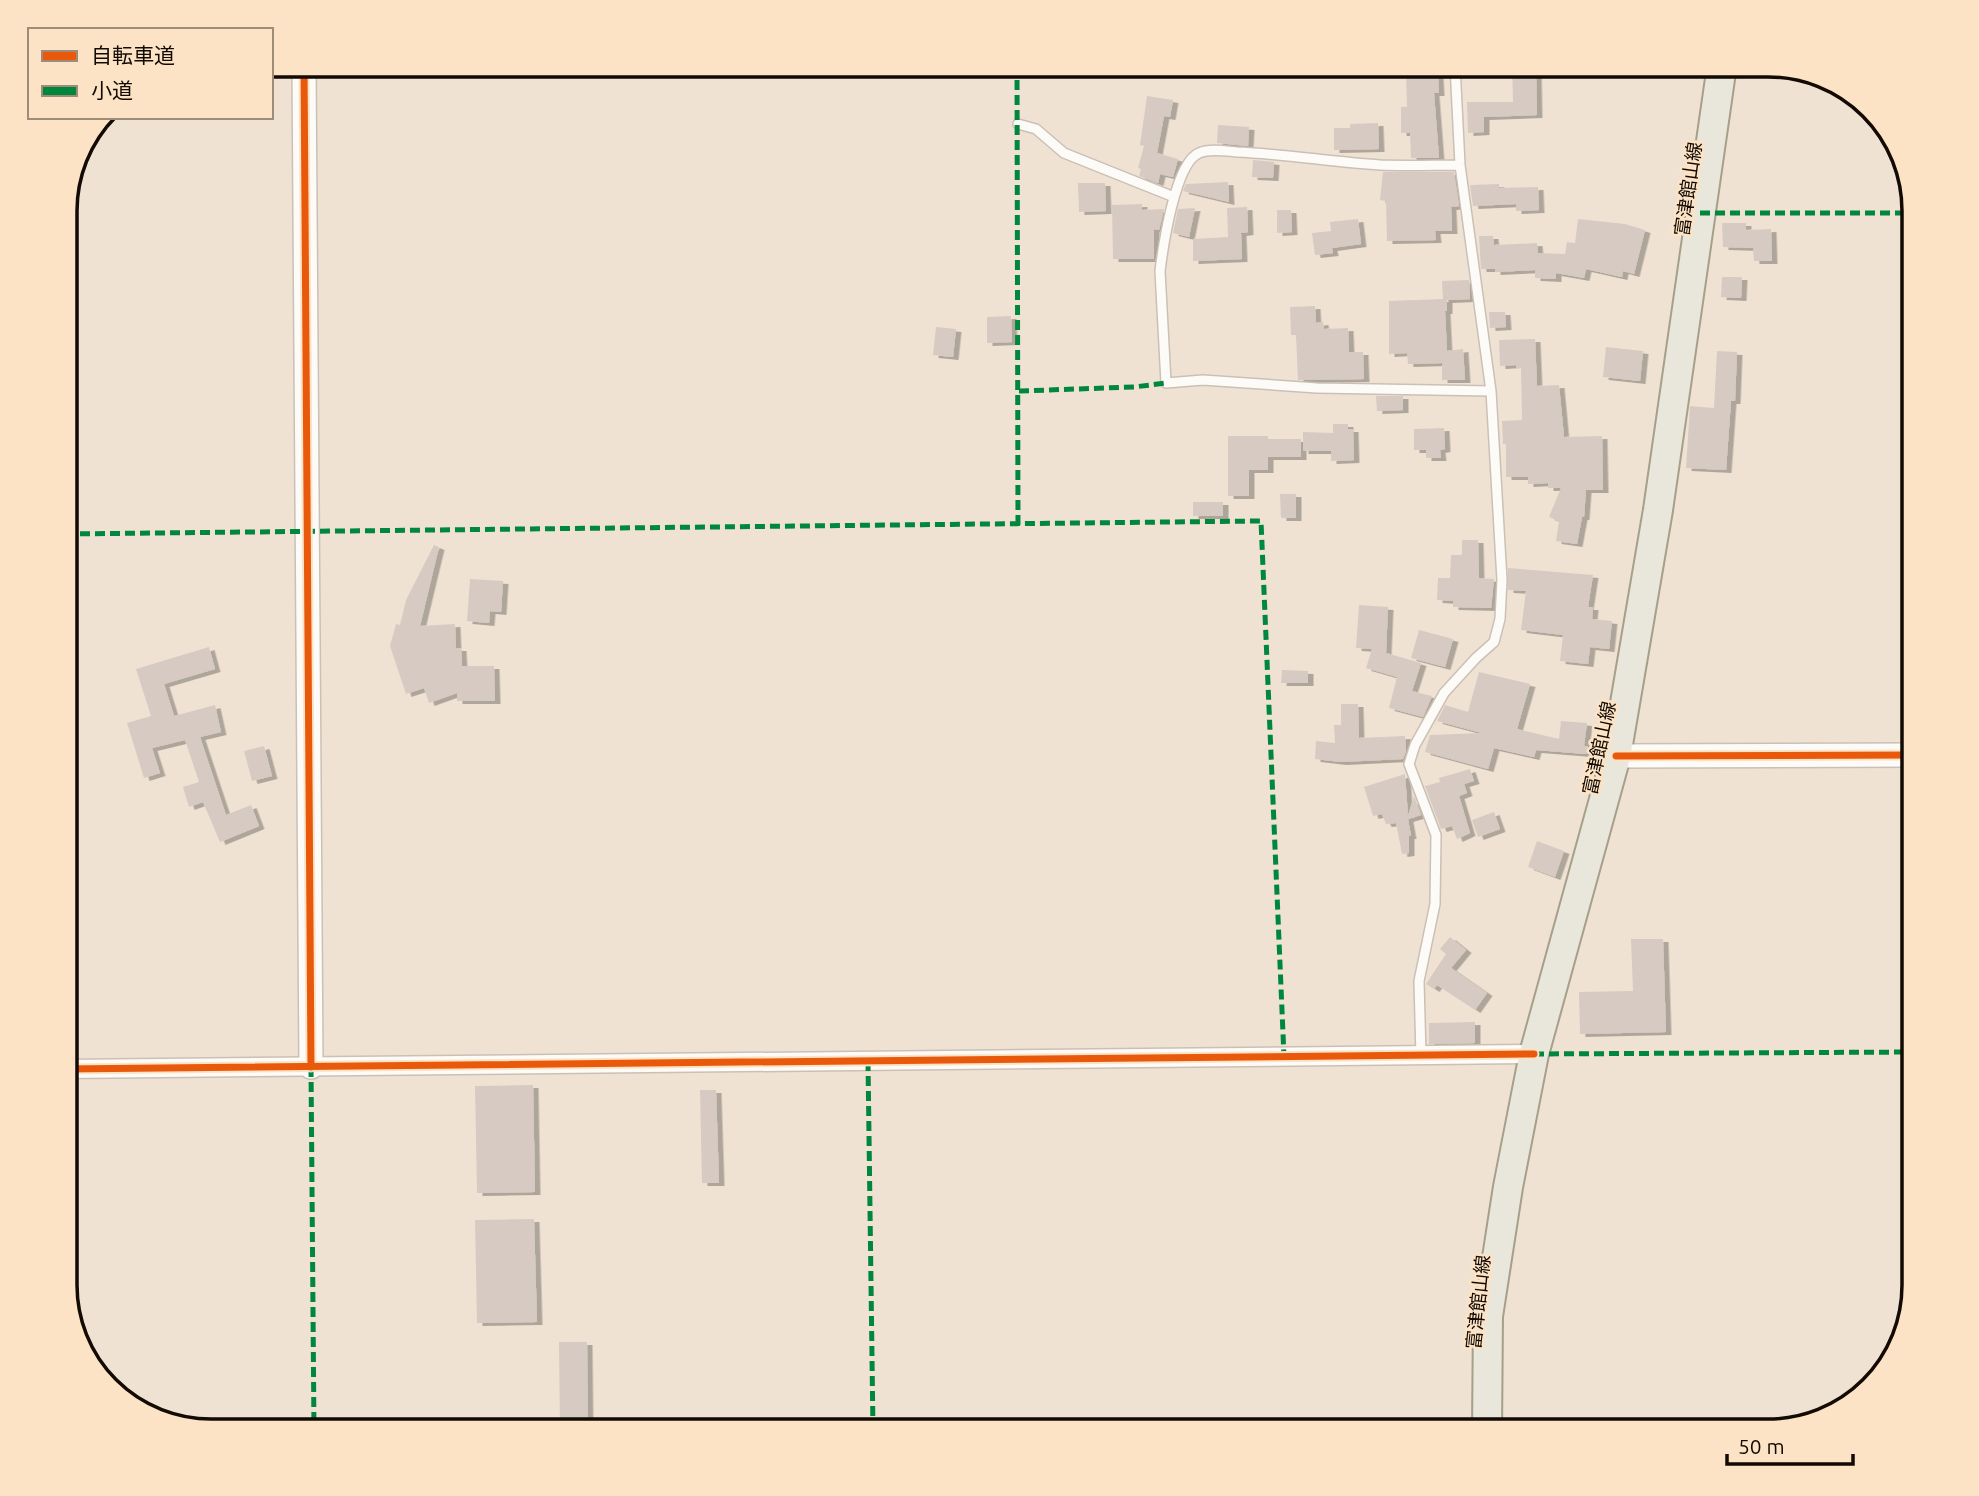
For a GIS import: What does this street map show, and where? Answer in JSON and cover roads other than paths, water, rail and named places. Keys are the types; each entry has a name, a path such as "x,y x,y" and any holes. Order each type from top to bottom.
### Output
{"main road":[{"name":"富津館山線","path":"1487,1419 1488,1317 1508,1187 1534,1054 1616,757 1658,510 1721,77"}],"street":[{"path":"304,77 311,1067"},
{"path":"1616,757 1902,755"},
{"path":"77,1069 1534,1054"}],"lane":[{"path":"1421,1056 1419,981 1435,904 1436,835 1409,764 1415,745 1444,693 1494,642 1500,619 1502,580 1491,391 1460,165 1456,77"},
{"path":"1018,124 1036,129 1064,153 1174,197"},
{"path":"1460,165 1381,165 1214,151 1199,153 1191,161 1174,197 1160,271 1166,383 1203,380 1317,388 1491,391"}]}
